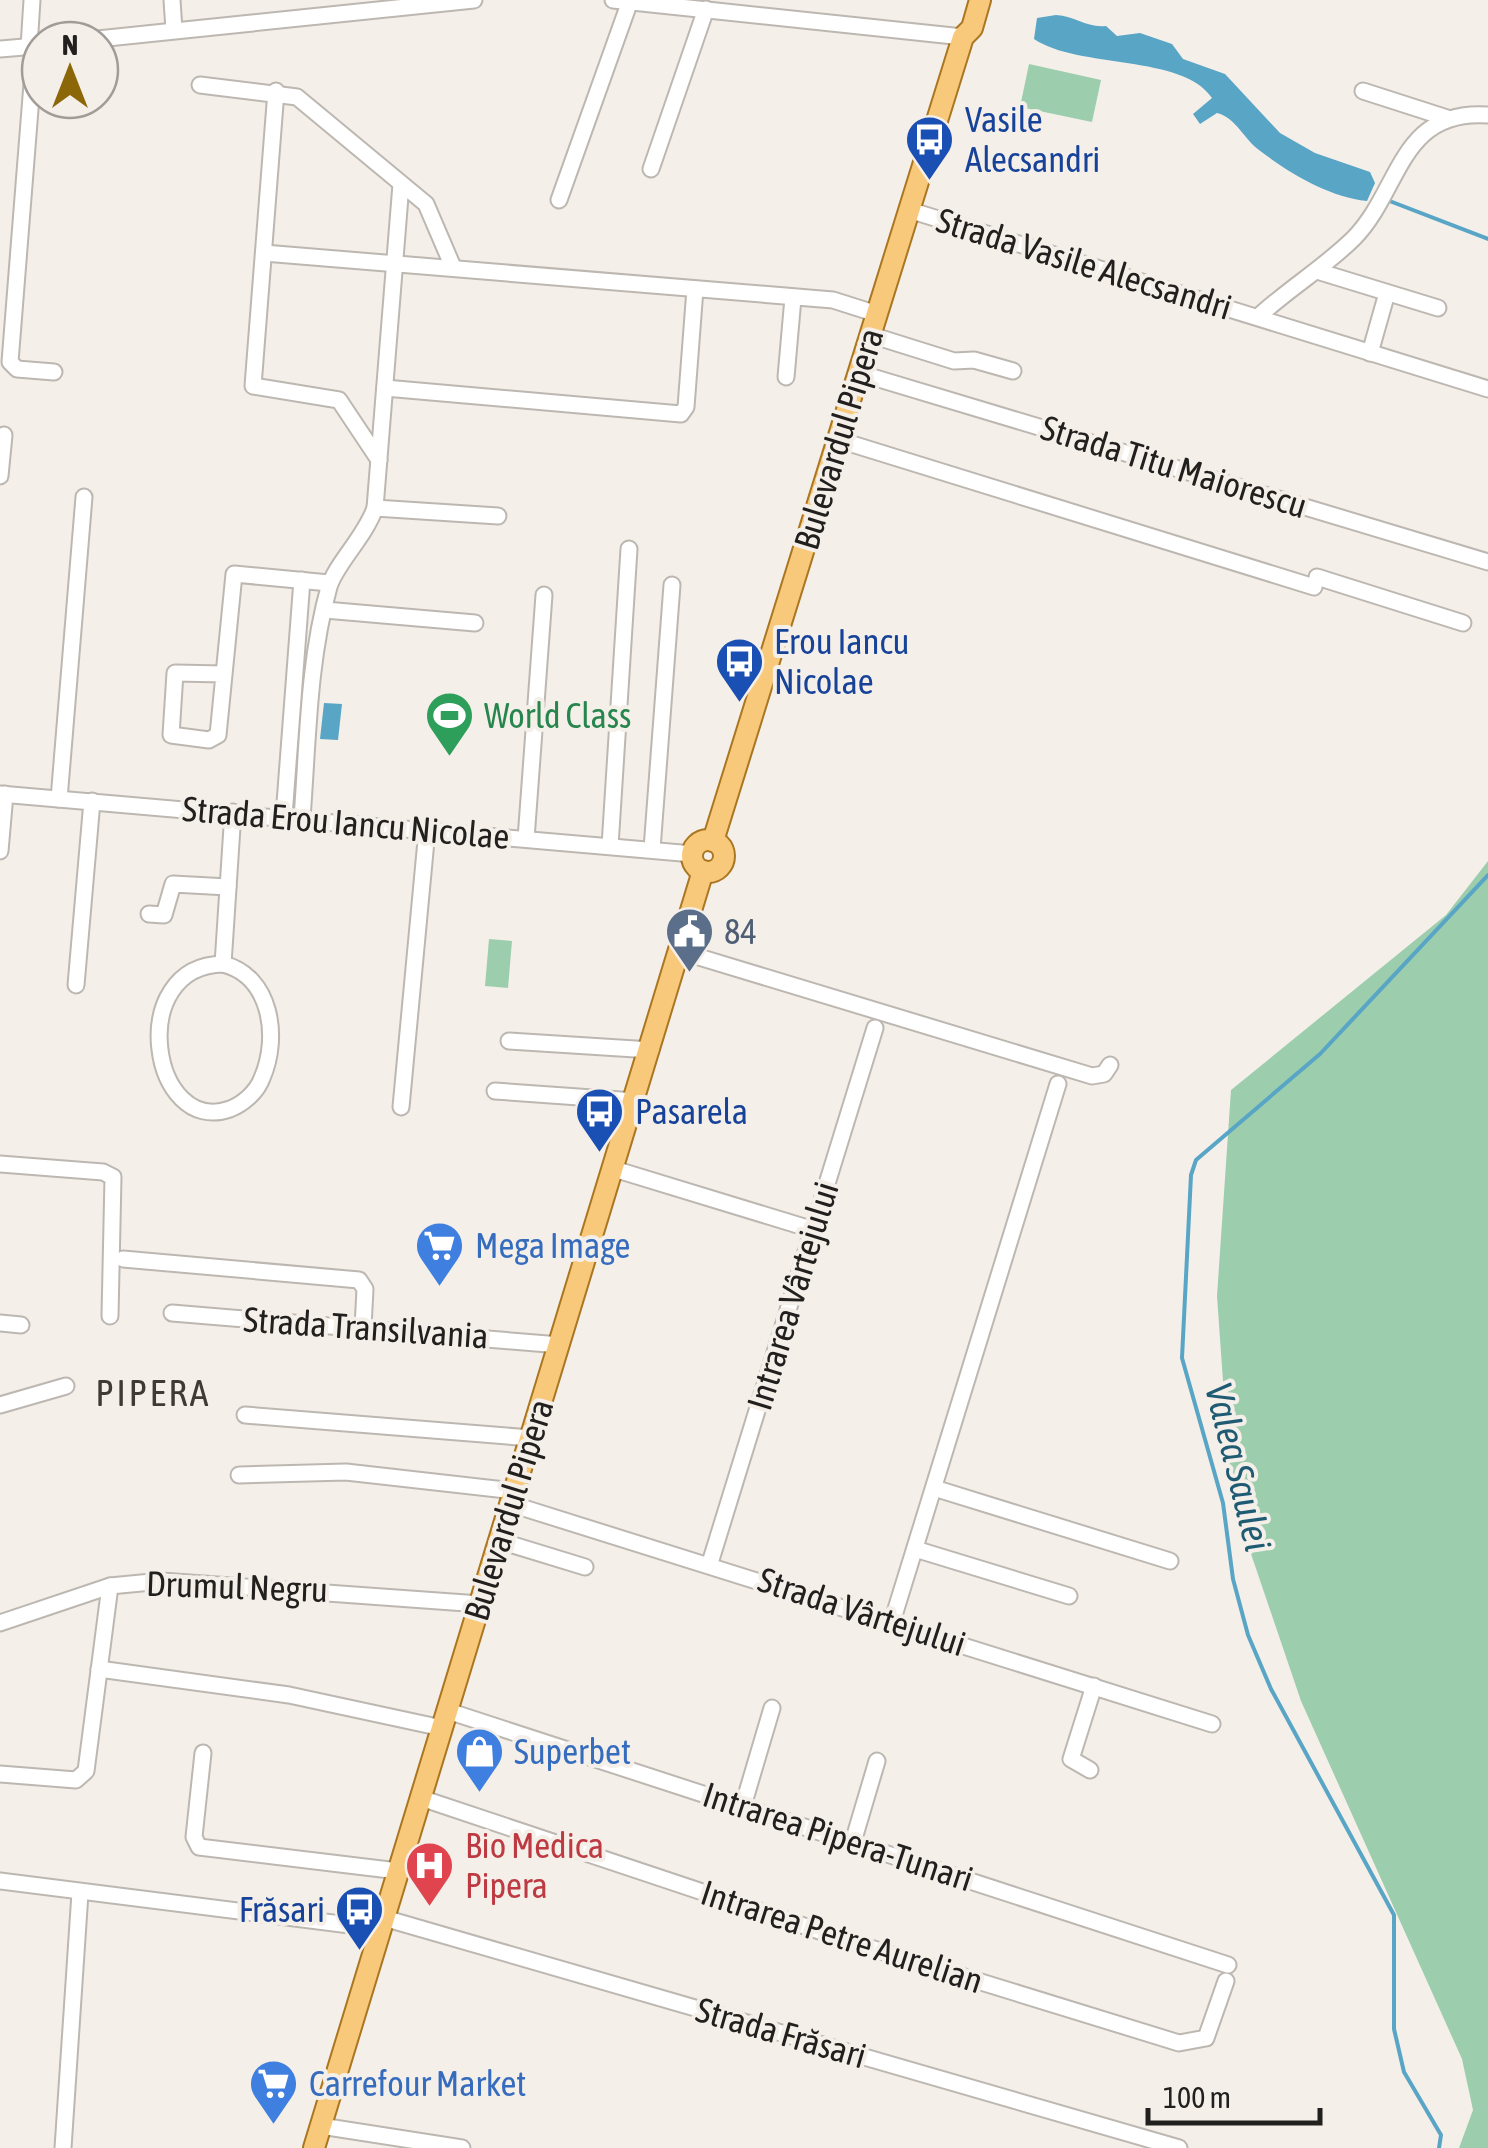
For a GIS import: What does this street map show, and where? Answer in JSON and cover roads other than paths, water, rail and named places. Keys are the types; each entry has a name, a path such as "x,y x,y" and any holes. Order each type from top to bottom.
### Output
{"main road":[{"name":"Bulevardul Pipera","path":"314,2148 635,1101 679,951 698,862 714,871 723,861 721,848 713,841 962,37 960,23 966,0"},
{"name":"Bulevardul Pipera","path":"962,37 972,28 980,0"}],"street":[{"path":"172,0 174,30"},
{"path":"120,36 309,8 474,0"},
{"path":"613,0 962,37"},
{"path":"560,200 630,1"},
{"path":"651,170 706,9"},
{"path":"200,85 276,91 297,97 401,184 435,218 453,267"},
{"path":"276,91 253,386 330,395 344,406 379,460"},
{"path":"1363,91 1447,118 1488,115"},
{"name":"Strada Vasile Alecsandri","path":"1258,317 1356,236 1408,152 1447,118"},
{"path":"27,120 6,323 6,369 54,372"},
{"path":"302,818 316,646 329,583 360,540 375,508 401,184"},
{"name":"Strada Vasile Alecsandri","path":"909,210 1488,389"},
{"path":"264,253 799,299 830,310 855,309 874,324 954,361 974,360 1012,372"},
{"path":"1317,271 1438,308"},
{"path":"385,388 682,414 686,407 695,288"},
{"path":"1370,352 1387,293"},
{"path":"786,377 799,299"},
{"name":"Strada Titu Maiorescu","path":"859,373 1488,562"},
{"path":"0,476 4,434"},
{"path":"839,440 1463,623"},
{"path":"60,799 84,497"},
{"path":"375,508 498,516"},
{"path":"610,846 628,549"},
{"path":"224,674 175,674 171,735 209,740 218,735 234,574 329,583"},
{"path":"284,816 302,580"},
{"path":"652,849 672,586"},
{"path":"526,839 544,594"},
{"path":"325,610 475,623"},
{"path":"0,851 2,794"},
{"name":"Strada Erou Iancu Nicolae","path":"2,794 652,849 698,862"},
{"path":"76,985 92,801"},
{"path":"223,964 234,812"},
{"path":"401,1106 426,830"},
{"path":"149,914 164,914 172,884 228,888"},
{"path":"679,951 1092,1076 1104,1074 1110,1065"},
{"path":"223,964 244,972 260,990 268,1019 267,1059 260,1084 241,1103 228,1110 203,1111 182,1100 169,1082 160,1054 161,1024 166,999 181,978 200,967 223,964"},
{"name":"Intrarea Vârtejului","path":"710,1563 875,1028"},
{"path":"508,1041 650,1050"},
{"path":"892,1622 1058,1084"},
{"path":"495,1090 635,1101"},
{"path":"0,1164 104,1172 113,1178 116,1190 110,1316"},
{"path":"614,1169 814,1230"},
{"path":"123,1259 359,1280 366,1289 363,1327"},
{"name":"Strada Transilvania","path":"172,1313 560,1345"},
{"path":"0,1324 22,1325"},
{"path":"0,1405 66,1386"},
{"path":"246,1415 532,1438"},
{"name":"Strada Vârtejului","path":"239,1474 346,1472 513,1498 1212,1724"},
{"path":"934,1488 1170,1561"},
{"path":"500,1541 586,1567"},
{"path":"915,1549 1069,1596"},
{"name":"Drumul Negru","path":"0,1622 110,1586 178,1580 480,1604"},
{"path":"0,1774 69,1780 82,1777 86,1771 110,1586"},
{"name":"Intrarea Pipera-Tunari","path":"99,1669 445,1720 854,1842 1227,1972"},
{"path":"1090,1770 1071,1758 1094,1686"},
{"path":"742,1806 772,1708"},
{"path":"203,1753 194,1837 198,1847 398,1871"},
{"path":"854,1842 877,1761"},
{"name":"Intrarea Petre Aurelian","path":"421,1798 864,1946 1180,2044 1194,2044 1206,2038 1227,1972"},
{"name":"Strada Frăsari","path":"0,1881 382,1924 1178,2148"},
{"path":"62,2148 80,1892"},
{"path":"321,2126 462,2148"}],"water":[{"path":"1056,15 1106,26 1117,36 1140,33 1172,44 1183,59 1225,74 1280,133 1315,153 1370,172 1375,183 1367,201 1338,195 1296,175 1259,150 1224,116 1217,113 1200,124 1193,114 1212,98 1198,84 1178,74 1076,55 1034,39 1037,18"},
{"path":"324,703 342,704 338,740 320,739"}],"waterway":[{"name":"Valea Saulei","path":"1387,200 1488,239"},
{"name":"Valea Saulei","path":"1439,2148 1441,2135 1404,2072 1394,2029 1394,1915 1271,1689 1248,1635 1233,1579 1223,1503 1182,1358 1191,1175 1196,1160 1320,1054 1488,875"}],"place":[{"name":"Vasile Alecsandri","path":"930,182"},
{"name":"Erou Iancu Nicolae","path":"739,704"},
{"name":"World Class","path":"449,758"},
{"name":"84","path":"689,974"},
{"name":"Pasarela","path":"600,1154"},
{"name":"Mega Image","path":"440,1288"},
{"name":"Superbet","path":"479,1794"},
{"name":"Bio Medica Pipera","path":"430,1908"},
{"name":"Frăsari","path":"360,1952"},
{"name":"Carrefour Market","path":"274,2126"}],"district":[{"name":"PIPERA","path":"153,1393"}]}
